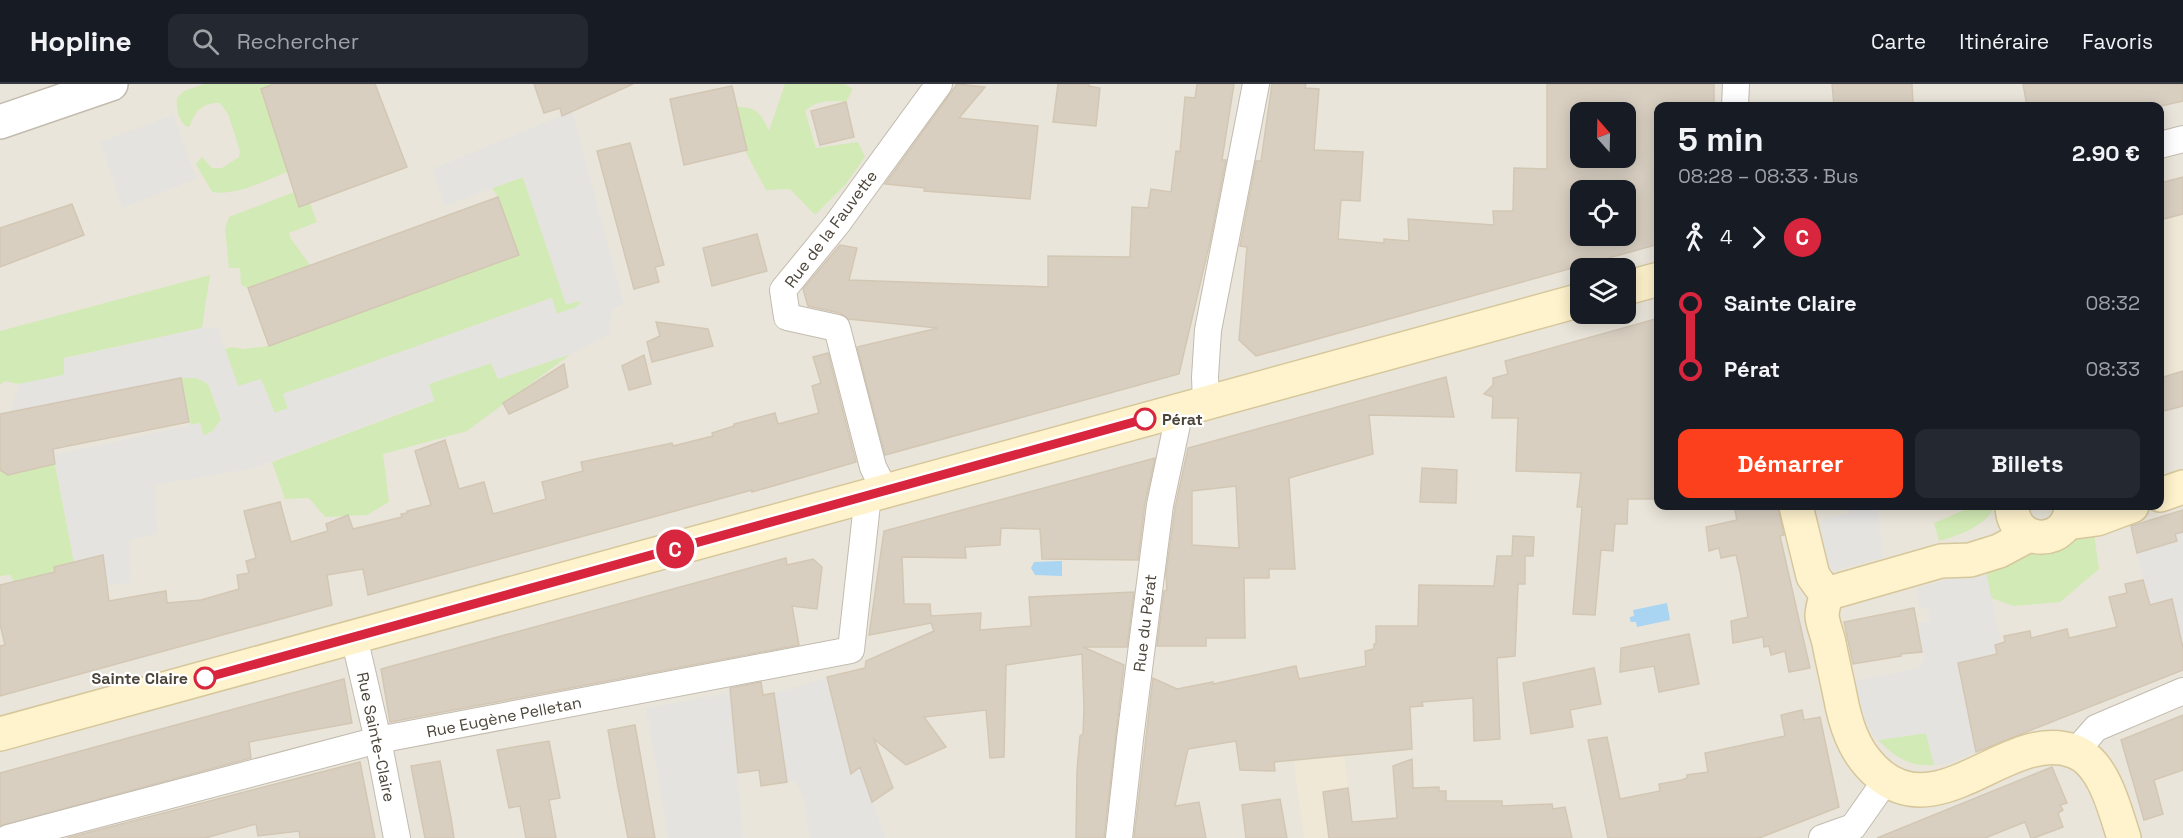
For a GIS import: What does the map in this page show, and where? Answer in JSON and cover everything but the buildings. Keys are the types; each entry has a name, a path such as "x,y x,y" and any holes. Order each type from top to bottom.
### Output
{"main road":[{"path":"1636,285 1654,280"},
{"path":"0,734 1570,303"},
{"path":"2164,494 2183,487"},
{"path":"1797,510 1814,576 1826,594 1822,616 1848,726 1854,745 1869,766 1886,780 1908,788 1931,790 1969,777 2015,756 2044,748 2064,748 2076,751 2095,767 2107,788 2124,838"},
{"path":"1826,594 1941,561 1991,533 2009,510"},
{"path":"2013,510 2016,523 2029,535"},
{"path":"1941,561 1970,560 1999,550 2029,535 2046,537 2061,530 2069,514 2097,519 2121,510"}],"street":[{"path":"0,122 111,84"},
{"name":"Rue de la Fauvette","path":"877,493 873,467 837,328 787,317 783,290 837,224 939,84"},
{"name":"Rue du Pérat","path":"1119,838 1160,505 1205,377 1208,330 1256,84"},
{"path":"1736,84 1736,102"},
{"path":"2164,144 2183,139"},
{"name":"Rue Eugène Pelletan","path":"8,838 378,741 851,650 877,493"},
{"name":"Rue Sainte-Claire","path":"354,637 397,838"},
{"path":"2076,751 2096,728 2183,691"},
{"path":"1822,838 1856,832 1886,780"}],"shaded area":[{"path":"0,84 2183,84 2183,838 0,838"},
{"path":"572,111 624,304 611,309 610,334 571,354 498,379 491,363 429,384 434,400 254,468 156,485 157,534 129,540 131,582 107,586 74,562 54,455 200,423 204,436 213,431 221,419 209,384 197,378 181,378 10,412 19,384 64,375 64,359 202,328 221,327 220,335 238,386 261,379 275,413 288,408 283,394 552,298 557,314 576,307 582,301 566,304 523,177 445,206 432,169"},
{"path":"173,115 196,179 122,208 100,142"},
{"path":"2183,177 2183,406 2164,411 2164,182"},
{"path":"1848,510 1878,510 1883,558 1813,576 1802,529 1821,523 1822,520 1849,513"},
{"path":"2183,532 2183,639 2181,639 2172,599 2150,605 2137,553 2177,541 2175,534"},
{"path":"1985,568 2001,643 1995,645 1997,654 1958,663 1976,752 1950,763 1934,765 1926,733 1878,740 1866,725 1854,681 1919,668 1924,658 1917,623 1930,621 1928,608 1919,609 1917,588"},
{"path":"827,678 852,773 860,767 886,838 809,838 804,798 795,781 787,782 774,693"},
{"path":"730,693 743,838 668,838 646,708"},
{"path":"1339,707 1354,838 1304,838 1292,748"}],"green space":[{"path":"204,84 274,84 261,89 287,172 241,190 212,192 196,164 202,157 212,168 222,168 239,157 240,151 228,114 220,103 200,108 190,126 187,127 180,117 177,110 177,98 184,91"},
{"path":"785,84 844,84 853,89 846,102 824,102 805,111 816,148 858,142 865,157 845,185 815,215 790,189 766,190 731,125 731,117 737,107 744,107 758,113 769,131"},
{"path":"523,177 566,304 583,300 577,307 557,314 551,298 283,394 288,409 275,413 238,386 225,349 269,346 519,255 498,197 492,188"},
{"path":"294,192 299,207 310,203 317,222 289,233 310,265 248,288 241,285 240,268 229,268 225,229 229,217"},
{"path":"210,275 202,328 64,358 64,375 19,384 5,381 0,385 0,331"},
{"path":"571,354 467,431 383,454 389,502 367,515 325,517 309,498 285,499 272,462 434,401 428,384 491,363 498,379"},
{"path":"181,378 197,378 208,384 221,419 213,431 203,436 200,423 191,425"},
{"path":"0,458 54,460 74,562 55,572 14,582 10,575 0,576"},
{"path":"1964,510 1993,510 1979,524 1964,533 1939,541 1934,523"},
{"path":"2094,534 2099,569 2060,602 2014,606 1991,598 1985,568"},
{"path":"1926,733 1934,765 1903,760 1878,740"}],"water":[{"path":"1062,561 1062,576 1035,575 1031,568 1034,562"},
{"path":"1667,603 1670,620 1637,627 1636,622 1630,620 1630,617 1634,616 1633,610"}],"bus line":[{"name":"C","path":"205,678 1145,419"}],"place":[{"name":"Pérat","path":"1145,419"},
{"name":"Sainte Claire","path":"205,678"}]}
